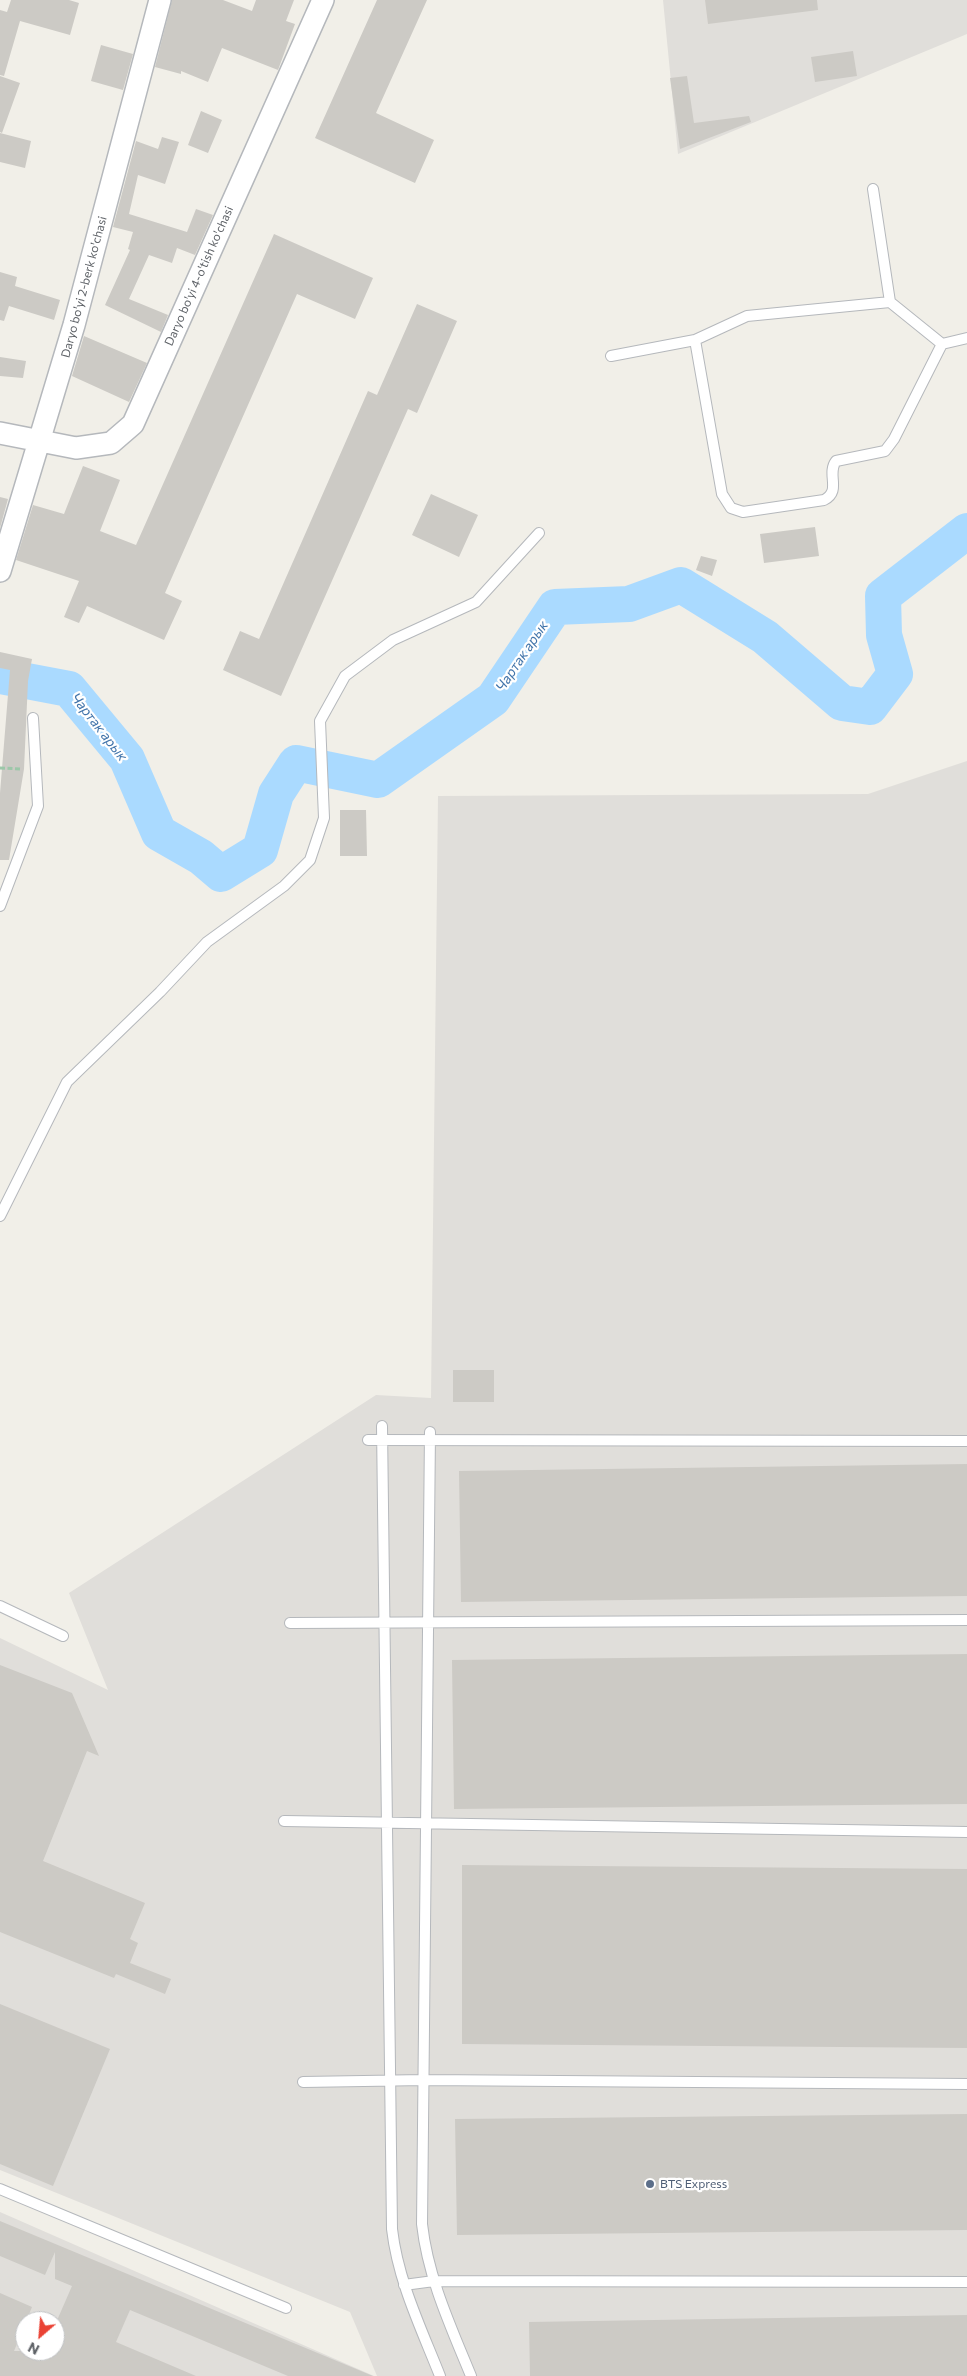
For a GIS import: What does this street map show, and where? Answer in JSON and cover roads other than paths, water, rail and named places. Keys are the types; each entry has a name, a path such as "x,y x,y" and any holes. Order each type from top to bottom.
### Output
{"street":[{"name":"Daryo bo'yi 2-berk ko'chasi","path":"0,571 74,325 160,0"},
{"name":"Daryo bo'yi 4-o'tish ko'chasi","path":"0,433 76,448 111,443 133,424 323,0"}],"lane":[{"path":"873,189 890,302 942,344"},
{"path":"611,356 696,340 747,316 890,302"},
{"path":"696,340 722,494 726,503 731,508 743,512 824,500 833,492 832,472 836,461 885,451 894,439 942,344 967,338"},
{"path":"0,1216 67,1082 160,992 207,942 290,880 310,860 324,818 320,721 345,676 393,640 476,602 540,533"},
{"path":"0,906 38,806 33,718"},
{"path":"382,1426 392,2228 404,2285 440,2376"},
{"path":"430,1436 422,2224 426,2253 434,2281 472,2376"},
{"path":"368,1440 430,1436 967,1441"},
{"path":"0,1606 63,1636"},
{"path":"290,1623 967,1620"},
{"path":"284,1822 426,1822 967,1832"},
{"path":"303,2082 424,2080 967,2084"},
{"path":"0,2189 286,2308"},
{"path":"404,2285 434,2281 967,2282"}],"waterway":[{"name":"Чартак арык","path":"0,676 69,689 127,759 159,833 201,857 221,874 260,850 276,794 296,763 378,780 493,699 555,607 629,604 681,585 765,637 842,703 870,707 895,674 884,635 883,596 967,531"}],"place":[{"name":"BTS Express","path":"650,2184"}]}
